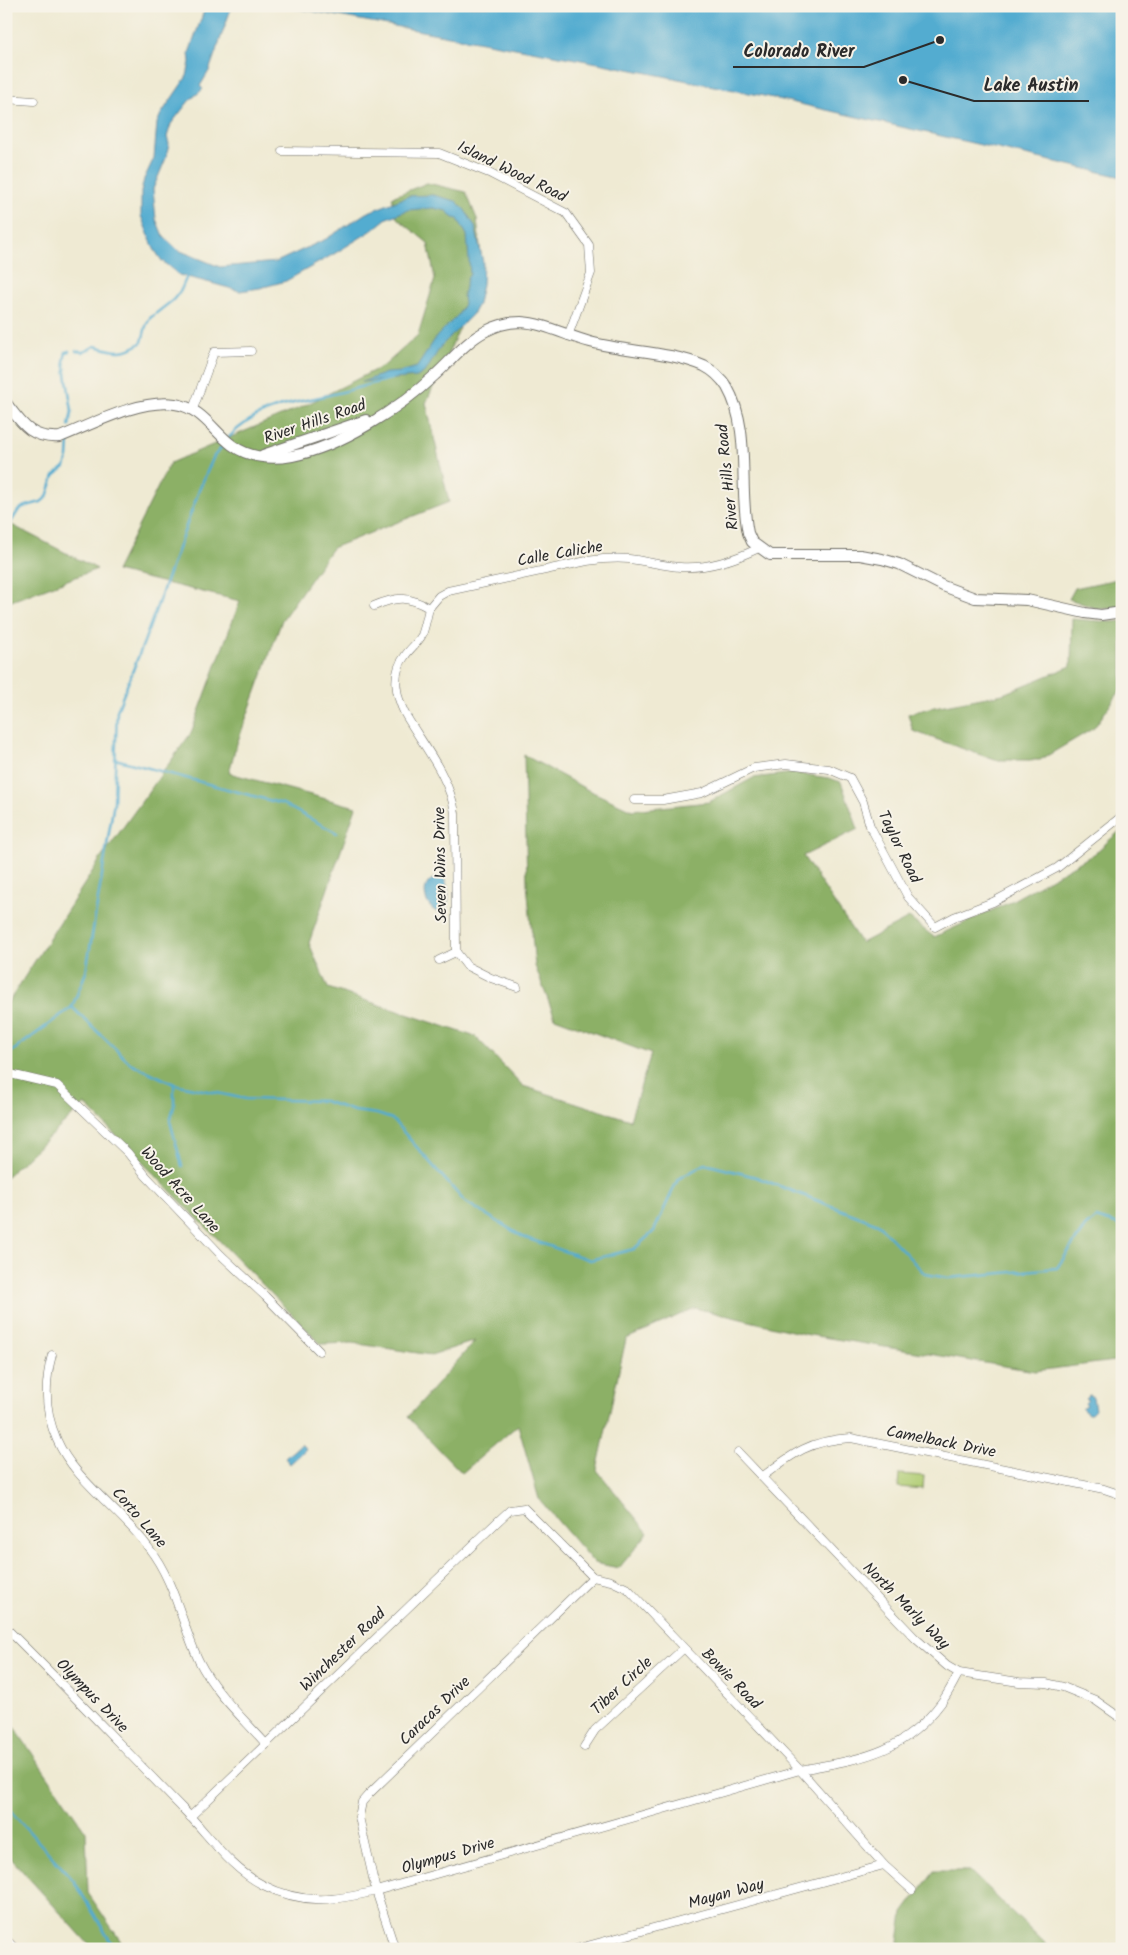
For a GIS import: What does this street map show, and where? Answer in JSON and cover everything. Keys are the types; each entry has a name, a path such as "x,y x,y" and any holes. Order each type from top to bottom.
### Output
{"street":[{"path":"6,99 34,101"},
{"name":"Island Wood Road","path":"282,151 438,153 489,173 566,213 589,245 591,273 568,336"},
{"name":"River Hills Road","path":"6,403 29,431 50,438 60,438 138,407 173,404 193,409 201,414 232,445 245,453 258,457 381,415 416,392 470,341 485,331 503,324 521,322 539,325 591,343 688,360 706,367 717,374 732,399 739,422 746,524 752,542 759,548"},
{"path":"193,409 214,352 251,351"},
{"path":"759,548 770,555 778,556 841,555 882,559 899,564 943,586 975,598 1027,600 1085,613 1122,612"},
{"name":"Calle Caliche","path":"429,608 439,596 448,591 587,561 630,559 678,567 693,567 745,555 759,548"},
{"path":"374,606 400,598 416,601 429,608"},
{"name":"Seven Wins Drive","path":"429,608 422,635 402,660 397,672 396,682 400,704 453,798 455,813 456,952"},
{"name":"Taylor Road","path":"634,800 663,800 702,793 754,768 786,764 829,770 850,778 863,802 870,826 908,897 934,927 992,902 1057,868 1122,816"},
{"path":"439,960 456,952 467,966 491,978 517,987"},
{"name":"Wood Acre Lane","path":"6,1073 57,1084 128,1153 146,1176 222,1256 265,1296 319,1351"},
{"name":"Corto Lane","path":"52,1355 47,1382 47,1404 49,1417 58,1442 76,1470 149,1547 174,1592 204,1671 218,1690 266,1744"},
{"name":"Camelback Drive","path":"762,1477 790,1455 801,1450 826,1441 851,1438 1104,1488 1122,1495"},
{"name":"North Marly Way","path":"738,1452 915,1638 947,1666 959,1673 1019,1682 1046,1683 1064,1687 1095,1700 1122,1719"},
{"name":"Winchester Road","path":"190,1816 510,1510 524,1508 592,1577"},
{"name":"Bowie Road","path":"592,1577 611,1581 628,1589 800,1770 884,1865 912,1890"},
{"name":"Caracas Drive","path":"395,1949 376,1891 359,1817 362,1802 592,1577"},
{"name":"Olympus Drive","path":"6,1628 190,1816 234,1864 262,1884 291,1896 317,1900 344,1899 376,1891 800,1770 864,1758 892,1747 919,1729 942,1702 959,1673"},
{"name":"Tiber Circle","path":"584,1747 595,1730 683,1649"},
{"name":"Mayan Way","path":"576,1949 884,1865"},
{"path":"6,1939 15,1949"}],"green space":[{"path":"427,183 466,192 477,219 481,255 469,307 426,403 449,502 332,548 282,620 235,749 229,773 356,807 309,943 328,988 476,1037 523,1086 630,1120 651,1054 555,1018 535,966 527,884 524,755 586,789 632,810 709,802 753,778 794,773 829,778 841,782 858,829 803,856 861,943 909,918 934,937 1006,904 1094,854 1122,829 1122,1360 1035,1371 804,1334 695,1308 626,1339 597,1470 648,1533 619,1568 594,1563 539,1499 518,1425 462,1473 408,1417 475,1341 431,1355 352,1343 321,1344 85,1104 6,1177 6,1006 101,858 191,733 240,601 116,571 170,463 304,406 385,365 418,335 435,279 428,243 397,218 392,197"},
{"path":"6,522 97,569 6,603"},
{"path":"1122,578 1122,608 1098,609 1069,599 1075,588"},
{"path":"1072,619 1122,621 1122,688 1094,728 1040,760 995,760 913,731 908,714 929,708 1003,694 1071,666"},
{"path":"899,1474 924,1476 923,1489 898,1487"},
{"path":"6,1715 86,1832 88,1893 126,1949 93,1949 6,1853"},
{"path":"934,1871 970,1871 1050,1949 898,1949 903,1913"}],"water":[{"path":"204,6 232,6 209,71 200,86 203,89 189,101 171,124 167,137 169,144 166,158 153,189 156,219 163,236 178,250 220,267 276,262 326,239 366,213 409,196 433,195 456,201 464,209 475,226 483,262 482,284 478,304 472,315 441,346 426,371 417,377 362,382 386,373 400,372 417,367 437,336 458,315 464,304 463,295 470,274 467,235 458,219 453,218 447,211 433,208 408,210 387,218 371,231 286,281 240,291 179,275 162,261 154,249 141,216 141,192 144,179 154,158 157,123 187,76 190,62 189,53 205,8"},
{"path":"273,6 1122,6 1122,177 769,97 598,63 305,10"},
{"path":"443,878 448,891 447,906 443,913 436,912 431,908 425,890 431,880"},
{"path":"1089,1395 1093,1397 1095,1410 1091,1414 1082,1409 1087,1406 1085,1403 1088,1400 1085,1399"},
{"path":"301,1444 306,1449 290,1464 285,1458"}],"waterway":[{"path":"76,351 83,352 95,346 114,351 124,351 142,342 150,318 173,300 181,290 188,274"},
{"path":"69,351 66,352 64,361 72,411 69,426"},
{"path":"229,437 242,425 270,410 391,379"},
{"path":"6,530 18,511 23,507 41,502 47,497 54,476 65,467 69,441"},
{"path":"6,1056 72,1007 86,972 114,802 117,711 200,488 214,456 223,446"},
{"path":"115,759 283,804 337,833"},
{"path":"72,1007 130,1063 174,1084 246,1099 324,1101 354,1111 377,1114 392,1119 464,1201 523,1237 590,1260 634,1249 654,1231 678,1179 705,1164 756,1177 878,1224 925,1274 948,1278 1057,1268 1085,1227 1096,1218 1122,1226"},
{"path":"174,1084 174,1106 170,1121 182,1166"},
{"path":"6,1806 74,1881 115,1949"}],"place":[{"name":"Colorado River","path":"940,40"},
{"name":"Lake Austin","path":"903,80"}]}
